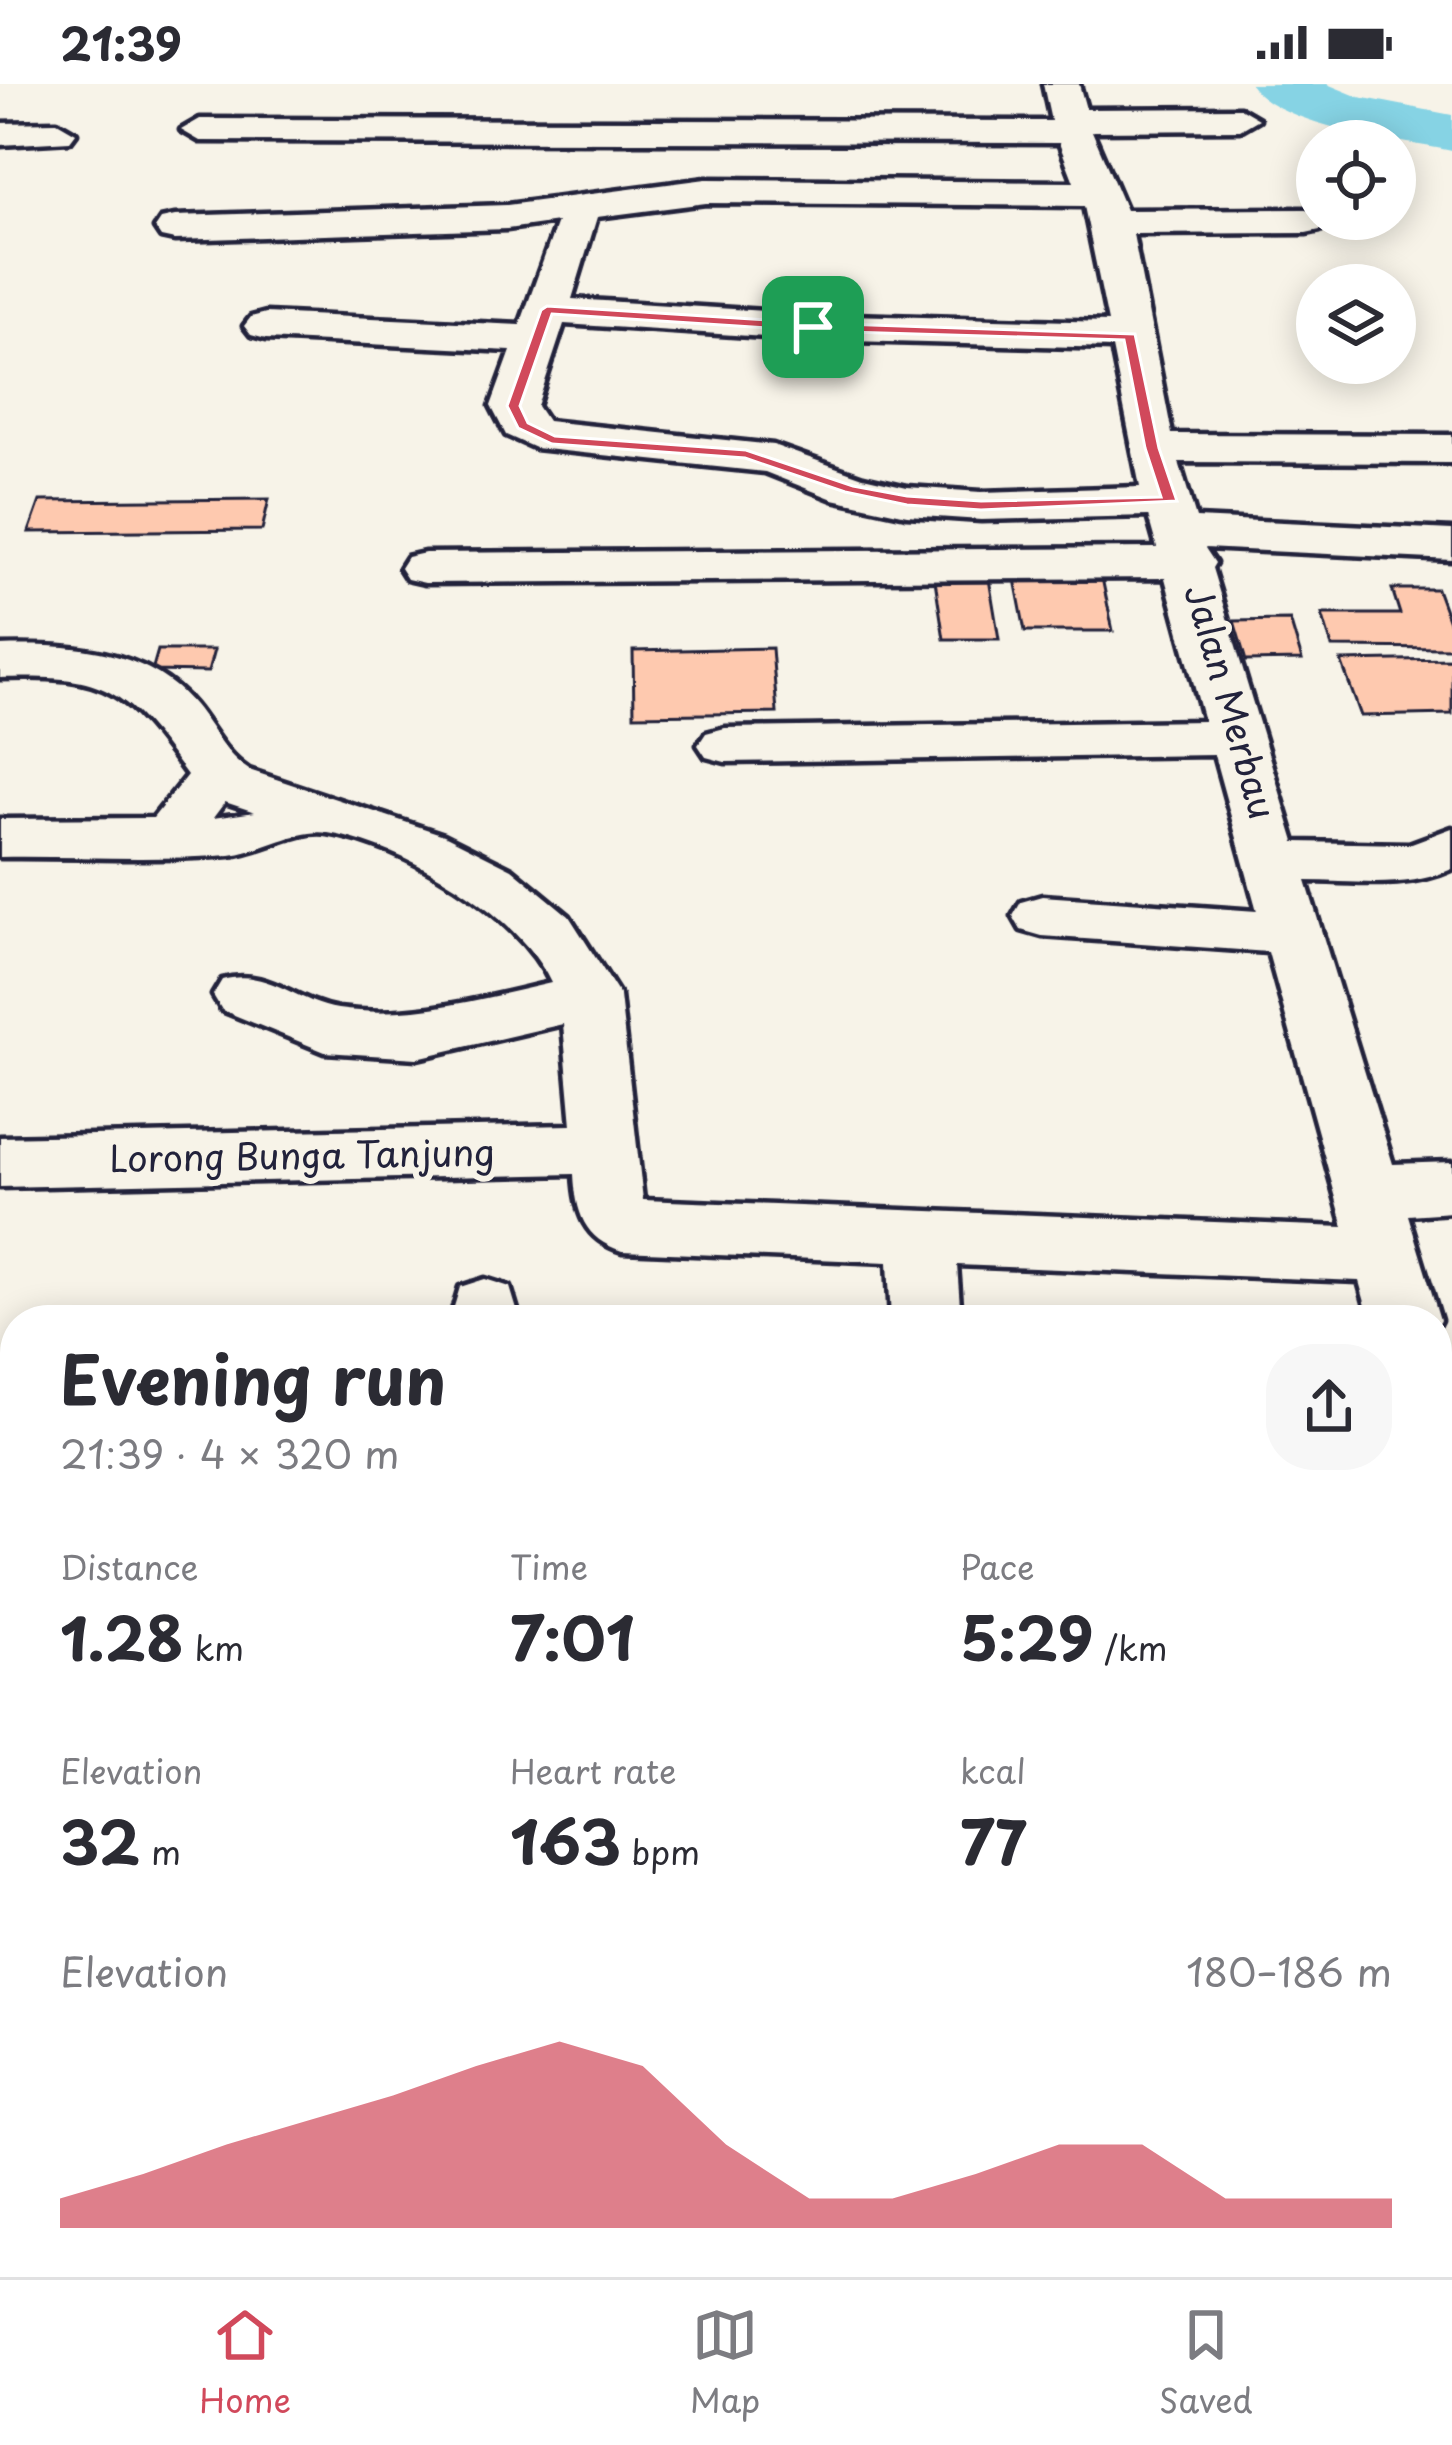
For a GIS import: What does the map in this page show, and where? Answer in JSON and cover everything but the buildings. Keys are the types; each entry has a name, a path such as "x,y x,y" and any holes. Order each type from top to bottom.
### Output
{"street":[{"path":"200,130 1068,112 1240,118"},
{"name":"Jalan Merbau","path":"1068,112 1106,208 1152,448 1401,1305"},
{"path":"0,134 57,133"},
{"path":"175,228 478,219 706,190 1296,220"},
{"path":"574,206 578,221 514,406 522,425 552,440 746,454 850,489 907,501 1180,532 1452,545"},
{"path":"266,326 813,327 1130,336"},
{"path":"1152,448 1452,449"},
{"path":"425,568 1180,532"},
{"path":"0,662 70,661 130,678 167,707 217,774 469,869 531,910 559,940 589,996 612,1212 622,1225 1387,1255"},
{"path":"725,745 1239,738"},
{"path":"169,837 217,774"},
{"path":"0,838 234,836 327,813"},
{"path":"1275,861 1416,863 1452,847"},
{"path":"1042,916 1296,934"},
{"path":"244,995 325,1030 417,1036 589,996"},
{"name":"Lorong Bunga Tanjung","path":"0,1162 604,1148"},
{"path":"1369,1191 1452,1187"},
{"path":"921,1237 925,1305"}],"waterway":[{"path":"1278,84 1343,111 1452,133"}],"route":[{"path":"547,310 813,327 1130,336 1152,448 1170,501 981,506 907,501 850,489 773,459 746,454 552,440 522,425 514,406 547,310"}]}
